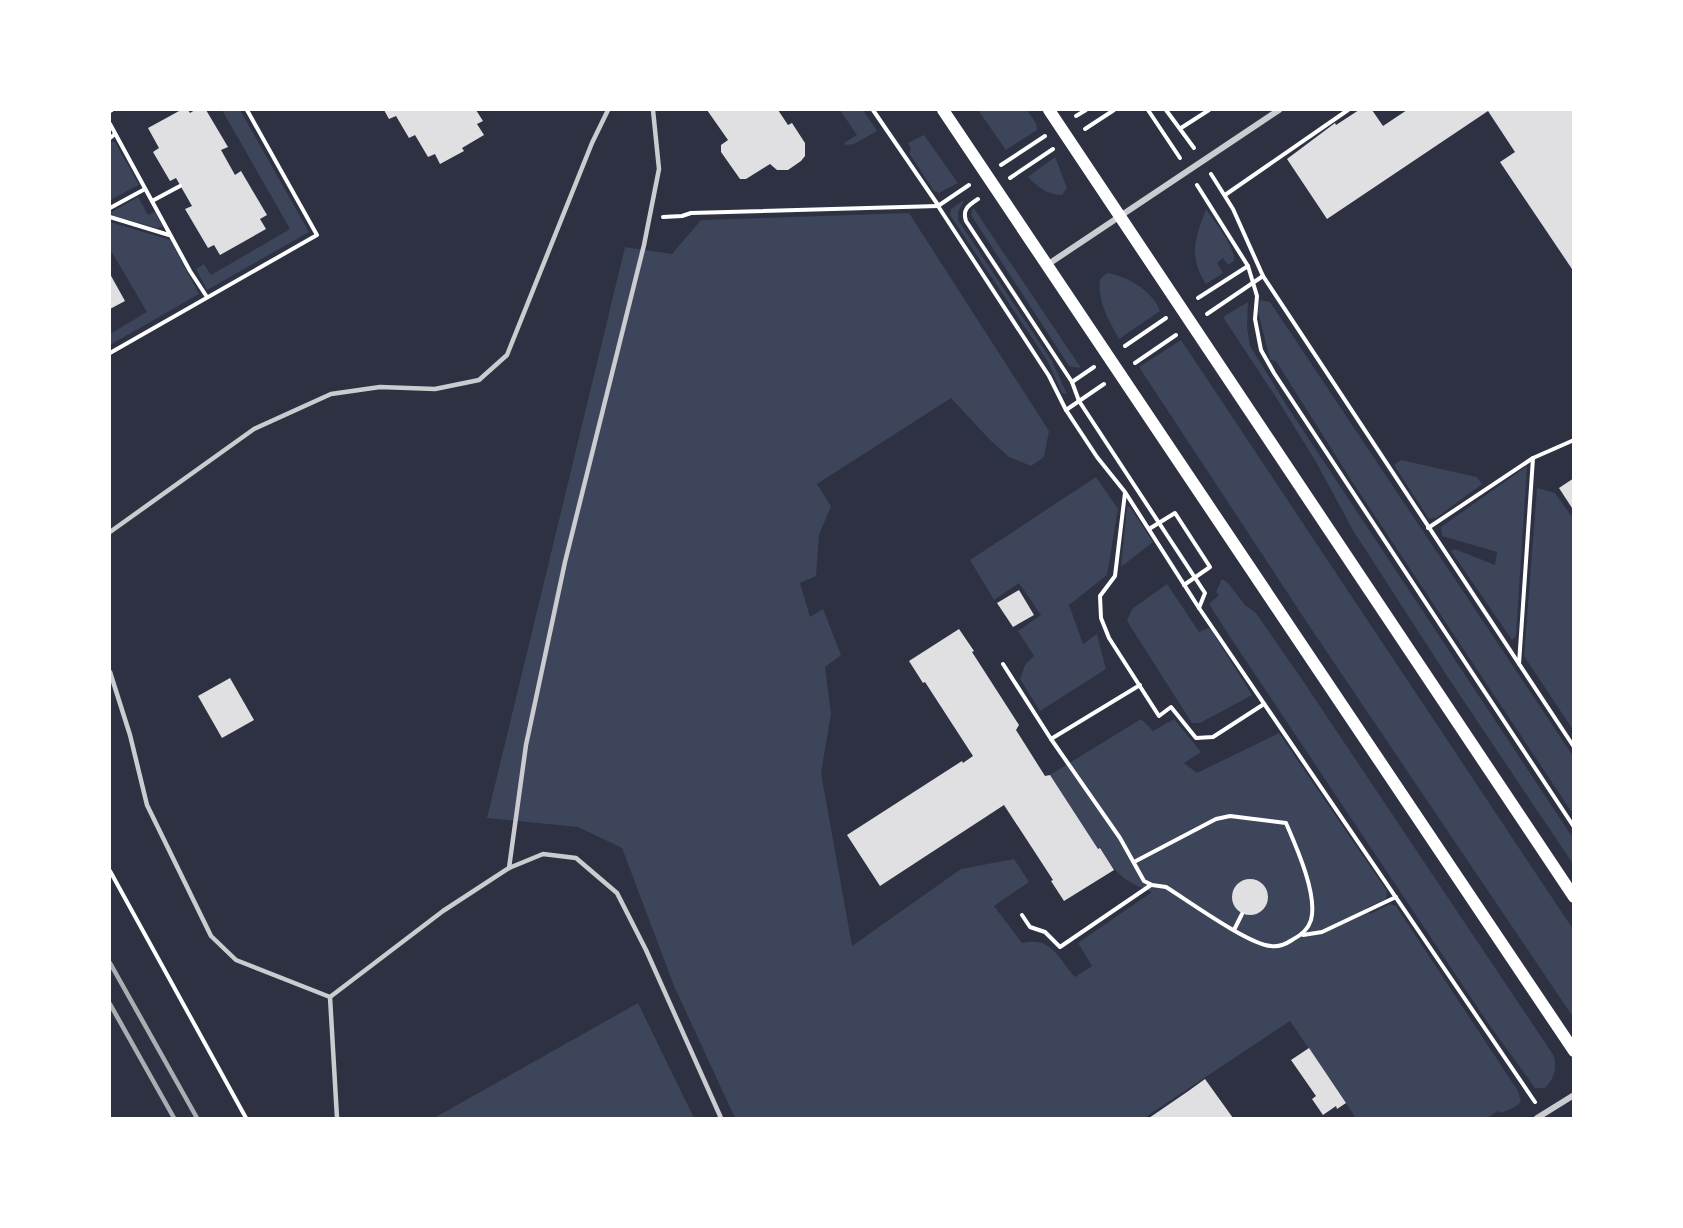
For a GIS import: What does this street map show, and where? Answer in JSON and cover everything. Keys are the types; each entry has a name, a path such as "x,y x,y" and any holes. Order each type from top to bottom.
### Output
{"main road":[{"path":"943,110 1574,1051"},
{"path":"1048,110 1574,897"}],"street":[{"path":"1047,265 1279,110"},
{"path":"1540,1117 1574,1095"}],"lane":[{"path":"110,532 254,429 331,394 380,387 435,389 479,380 507,355 592,143 608,110"},
{"path":"509,868 526,745 565,562 645,245 659,169 653,110"},
{"path":"110,672 130,735 147,805 211,936 236,960 330,997"},
{"path":"330,997 443,911 509,868 543,854 576,858 617,893 646,950 721,1119"},
{"path":"330,997 337,1119"}],"path":[{"path":"110,353 317,235 247,110"},
{"path":"650,215 672,217 690,213 938,206 873,110"},
{"path":"1148,110 1248,266 1257,296 1255,319 1261,350 1274,373 1574,827"},
{"path":"1166,110 1181,128 1233,208 1263,276 1574,747"},
{"path":"1181,128 1209,110"},
{"path":"1225,195 1348,110"},
{"path":"110,124 170,235 207,297"},
{"path":"110,138 115,134"},
{"path":"152,201 180,186"},
{"path":"110,208 145,189"},
{"path":"110,217 170,235"},
{"path":"1072,382 1248,266"},
{"path":"1066,410 1097,457 1125,492 1184,585 1396,897 1540,1117"},
{"path":"1428,528 1533,458 1574,440"},
{"path":"1519,665 1533,458"},
{"path":"1125,492 1116,576 1100,596 1101,618 1109,638 1160,716 1171,707 1196,738 1213,737 1264,704"},
{"path":"1149,529 1175,513 1210,567 1184,585"},
{"path":"1003,664 1051,739 1120,838 1144,881 1166,887 1234,930 1270,946 1285,944 1302,935 1322,932 1396,897"},
{"path":"1051,739 1140,685"},
{"path":"1134,862 1216,819 1230,816 1286,823 1300,857 1311,900 1311,921 1302,935"},
{"path":"110,872 246,1119"},
{"path":"1022,915 1030,927 1045,932 1060,947 1152,885"},
{"path":"1234,930 1242,914"}],"shaded area":[{"path":"222,110 240,110 309,232 207,290 196,269 204,264 211,275 290,229"},
{"path":"840,110 863,110 877,131 854,144 846,145 844,143 857,135"},
{"path":"978,110 1027,110 1036,123 1037,130 1006,150"},
{"path":"924,135 958,183 939,193 934,191 909,153 911,149 908,143"},
{"path":"110,142 115,142 139,185 110,200"},
{"path":"1055,157 1067,188 1062,195 1043,190 1028,177"},
{"path":"138,197 148,215 155,212 163,227 157,228 110,213"},
{"path":"964,200 958,212 958,220 1052,361 1067,394 1062,393 1048,362 950,215 951,209"},
{"path":"973,207 1081,368 1069,366 971,215"},
{"path":"1206,209 1232,249 1234,261 1228,265 1223,258 1217,263 1223,273 1206,284 1197,265 1195,247"},
{"path":"909,213 1049,431 1044,457 1031,466 1009,457 951,398 817,484 831,506 819,535 816,576 800,583 810,617 823,609 841,655 825,667 831,714 821,773 852,946 961,869 1014,859 1029,882 994,906 1022,943 1041,943 1047,946 1059,956 1075,977 1092,966 1078,943 1152,892 1127,880 1116,871 1100,848 1098,849 1050,775 1141,719 1153,731 1174,719 1201,752 1184,763 1197,773 1279,733 1387,891 1386,899 1366,908 1370,914 1390,904 1396,906 1518,1091 1521,1102 1513,1108 1501,1113 1498,1111 1487,1118 1356,1118 1290,1021 1144,1118 735,1118 674,986 622,848 578,827 487,818 625,247 672,254 701,220"},
{"path":"110,222 170,240 199,294 110,345 110,334 147,312 110,249"},
{"path":"1107,273 1123,277 1145,291 1152,297 1160,311 1119,339 1100,295 1100,279"},
{"path":"1260,300 1270,302 1573,756 1573,814 1353,483 1276,361 1270,360 1258,311"},
{"path":"1248,302 1247,327 1250,346 1289,409 1573,838 1573,864 1354,532 1316,462 1223,317"},
{"path":"1181,340 1573,929 1573,1017 1308,624 1139,367"},
{"path":"1401,460 1477,477 1482,484 1436,518 1429,519 1394,465"},
{"path":"1527,466 1516,636 1512,640 1451,551 1455,549 1495,565 1497,552 1442,536 1441,527"},
{"path":"1096,477 1118,509 1107,575 1069,605 1083,644 1097,634 1106,669 1040,711 1020,679 1025,665 1034,656 1018,631 1041,615 1019,583 994,600 970,560"},
{"path":"1537,488 1555,493 1573,518 1573,730 1524,656"},
{"path":"1127,507 1130,507 1153,542 1121,567"},
{"path":"1222,579 1228,583 1245,605 1256,613 1554,1056 1554,1074 1545,1088 1535,1088 1488,1023 1209,604 1219,595 1216,592"},
{"path":"1167,584 1199,632 1209,628 1211,630 1252,695 1200,723 1192,723 1127,621 1132,609"},
{"path":"638,1003 694,1118 434,1118"}],"building":[{"path":"181,110 188,110 190,113 195,110 206,110 228,147 221,150 235,175 241,171 267,215 260,219 266,229 220,255 214,245 208,248 185,209 192,206 176,178 170,181 153,152 159,148 148,128"},
{"path":"384,110 476,110 483,121 477,124 484,135 462,148 464,151 440,164 435,154 428,157 415,135 409,138 396,116 389,119"},
{"path":"707,110 778,110 788,125 792,123 805,143 805,156 788,170 777,170 770,164 746,179 740,179 721,152 721,145 728,140"},
{"path":"1359,110 1372,110 1383,126 1407,110 1574,110 1574,272 1500,162 1515,152 1488,111 1327,219 1287,159 1335,123 1336,125"},
{"path":"110,274 125,301 110,309"},
{"path":"1574,478 1574,511 1559,488"},
{"path":"1019,590 1034,615 1013,627 997,603"},
{"path":"959,629 1019,725 1016,730 1045,776 1050,775 1114,870 1064,901 1051,881 1053,880 1004,805 880,886 847,835 973,756 909,661"},
{"path":"230,678 254,720 222,738 198,696"},
{"path":"1250,879 1263,884 1268,897 1263,910 1250,915 1237,910 1232,897 1237,884"},
{"path":"1309,1048 1346,1103 1337,1109 1336,1106 1323,1115 1312,1099 1316,1096 1291,1060"},
{"path":"1205,1079 1233,1118 1149,1118 1187,1092"}],"railway":[{"path":"110,963 197,1118"},
{"path":"110,1004 174,1118"}]}
